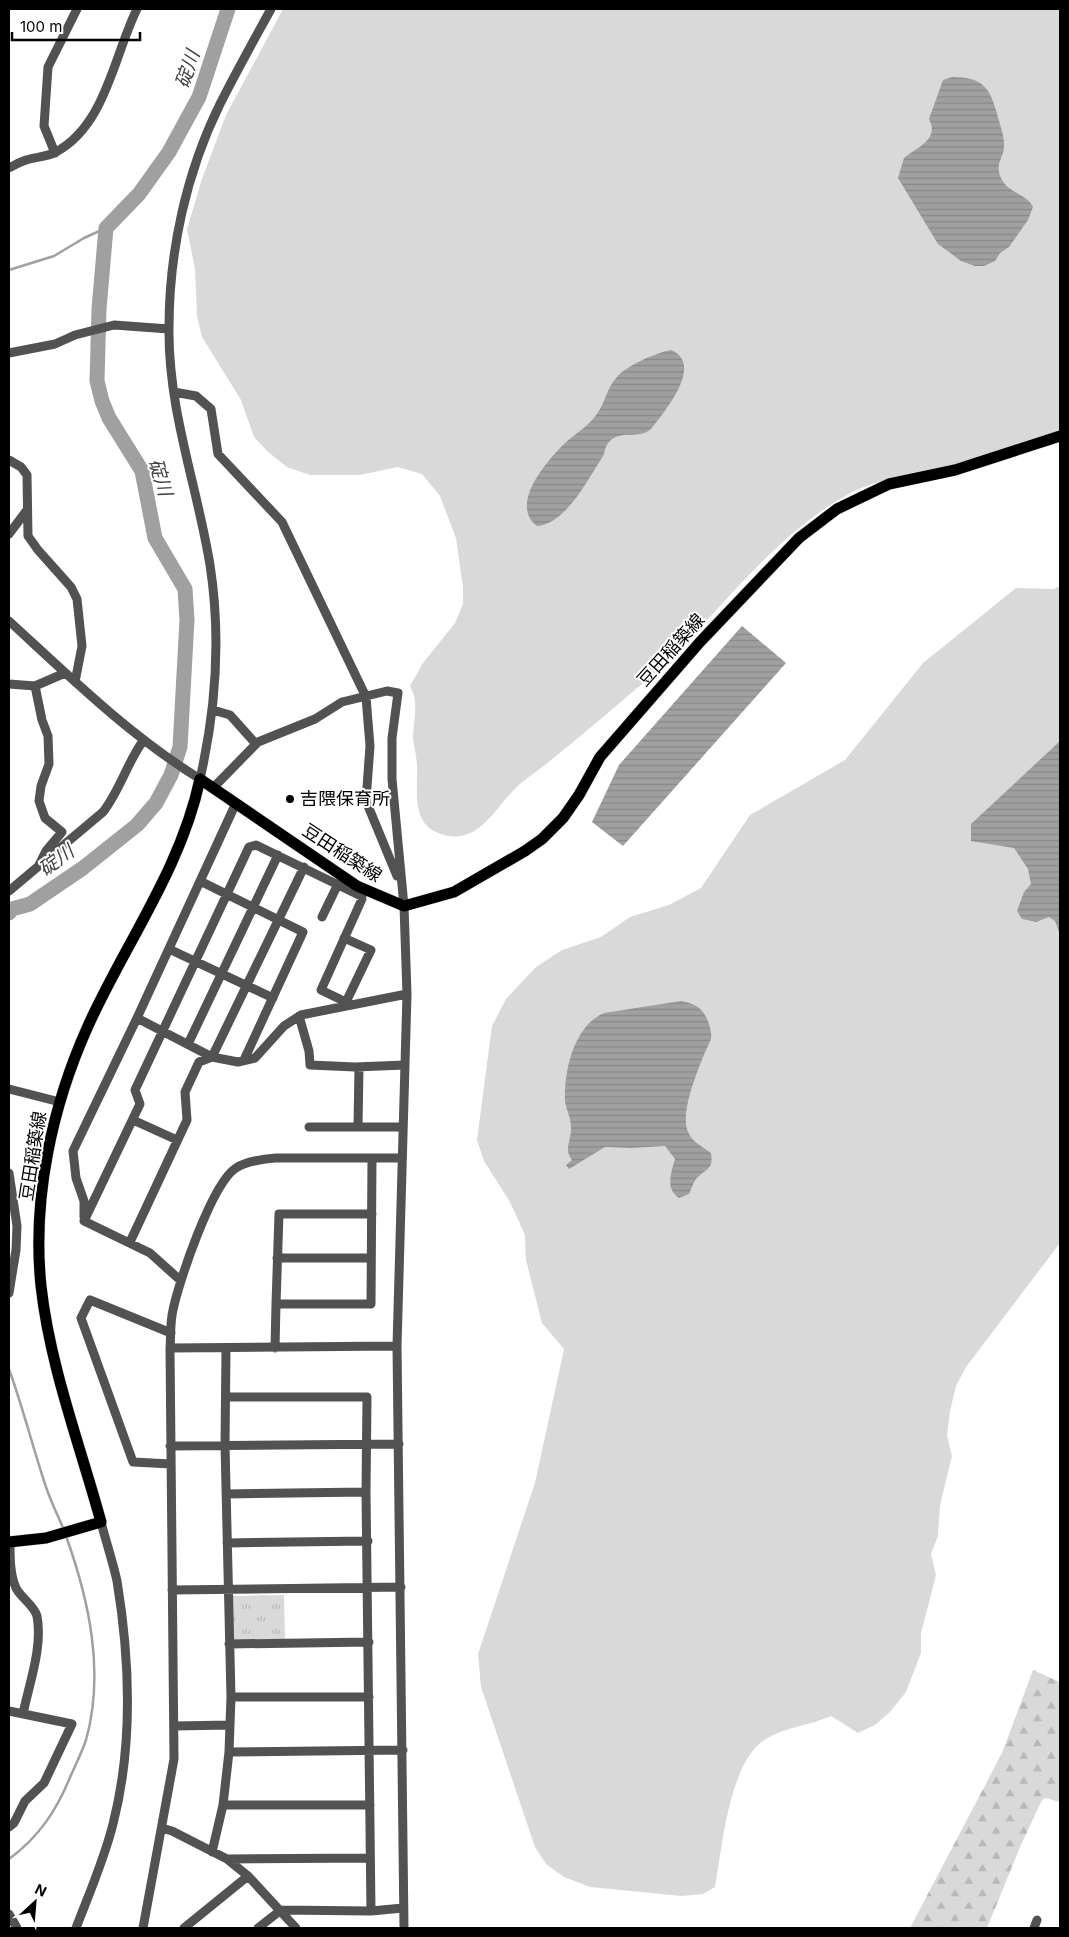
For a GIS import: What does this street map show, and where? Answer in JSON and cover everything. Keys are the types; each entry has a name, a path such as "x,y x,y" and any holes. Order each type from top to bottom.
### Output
{"main road":[{"name":"豆田稲築線","path":"101,1522 64,1397 50,1340 41,1286 40,1240 43,1186 60,1102 89,1025 169,870 196,800 200,779 364,893 404,906 454,892 542,839 563,818 579,795 600,757 700,642 799,538 837,509 889,484 955,470 1060,436"},
{"path":"11,1543 79,1529 101,1522"}],"street":[{"path":"55,153 44,126 47,73 54,52 77,9"},
{"path":"9,168 27,160 55,153 71,141 92,117 101,101 137,9"},
{"path":"9,621 75,682 144,741 200,779 213,710 216,646 214,601 210,563 178,426 174,392 169,329 174,251 197,162 219,105 272,9"},
{"path":"9,353 55,344 89,331 114,325 169,329"},
{"path":"174,392 196,396 211,409 218,454 282,522 366,697 370,746 366,801 402,886"},
{"path":"9,460 21,467 27,475 28,536 71,587 77,599 82,646 75,682"},
{"path":"9,534 28,509"},
{"path":"9,684 35,686 65,672"},
{"path":"35,686 42,720 48,736 50,764 41,786 39,801 45,818 62,832 46,851 39,866"},
{"path":"213,788 256,744 315,719 342,702 387,691 398,693 392,738 392,779 404,906 408,994 398,1346 404,1928"},
{"path":"213,710 230,715 256,744"},
{"path":"9,891 103,812 114,797 128,766 144,741"},
{"path":"84,1221 84,1201 76,1178 73,1151 137,1018 236,803"},
{"path":"84,1221 134,1120 140,1104 135,1090 249,847 256,845 338,884 364,893 321,990 349,1003"},
{"path":"188,1044 278,855"},
{"path":"130,1242 187,1120 186,1086 199,1062 212,1057 304,867"},
{"path":"200,881 303,932 244,1060"},
{"path":"322,917 338,884"},
{"path":"344,938 371,950 349,1003"},
{"path":"169,949 273,998"},
{"path":"137,1018 212,1057 238,1062 255,1058 284,1026 299,1016 349,1003 408,994"},
{"path":"299,1016 310,1065 359,1067 405,1065"},
{"path":"358,1126 359,1067"},
{"path":"9,1089 60,1102"},
{"path":"134,1120 177,1140"},
{"path":"309,1127 403,1127"},
{"path":"143,1928 174,1759 170,1348 172,1313 180,1280 219,1186 236,1168 259,1160 276,1158 402,1158"},
{"path":"276,1304 370,1304 372,1158"},
{"path":"9,1173 17,1226 16,1250 9,1293"},
{"path":"275,1348 279,1214 372,1214"},
{"path":"84,1221 150,1253 180,1280"},
{"path":"277,1258 371,1258"},
{"path":"171,1333 90,1300 81,1318 133,1462 171,1464"},
{"path":"170,1348 398,1346"},
{"path":"212,1852 223,1805 229,1752 231,1698 225,1445 226,1348"},
{"path":"226,1397 367,1396 366,1492 371,1911"},
{"path":"170,1446 399,1444"},
{"path":"226,1494 366,1492"},
{"path":"76,1928 106,1852 114,1822 123,1764 127,1706 126,1650 116,1580 101,1522"},
{"path":"227,1543 368,1541"},
{"path":"11,1543 15,1584 36,1613 38,1628 38,1643 23,1714"},
{"path":"172,1590 400,1588"},
{"path":"229,1644 369,1642"},
{"path":"231,1698 369,1697"},
{"path":"9,1711 72,1724 44,1783 36,1793 25,1800 14,1823 9,1827"},
{"path":"174,1726 230,1725"},
{"path":"229,1752 403,1750"},
{"path":"223,1805 370,1805"},
{"path":"162,1828 172,1831 227,1859 248,1876 296,1928"},
{"path":"227,1859 370,1858"},
{"path":"184,1928 248,1876"},
{"path":"258,1928 281,1910 371,1911 403,1908"},
{"path":"9,1914 17,1928"}],"green space":[{"path":"283,9 1060,9 1060,432 964,465 872,484 847,495 822,511 775,549 665,664 525,780 487,821 466,835 453,836 438,833 429,828 423,821 418,805 417,763 413,735 415,704 410,686 423,663 455,623 463,604 463,587 456,538 440,496 422,474 398,467 360,475 310,475 287,467 267,451 254,437 241,400 202,337 197,316 195,269 187,229 202,179 226,115"},
{"path":"1060,586 1060,1243 966,1367 956,1386 947,1435 952,1456 940,1505 938,1536 931,1554 936,1575 921,1633 921,1653 906,1692 890,1712 875,1725 858,1733 831,1716 771,1736 751,1753 742,1768 729,1808 715,1887 703,1894 682,1896 590,1887 564,1877 546,1864 535,1847 481,1687 478,1654 535,1483 564,1349 542,1323 526,1260 525,1235 510,1202 484,1161 477,1140 492,1026 506,999 536,967 562,950 601,937 630,917 669,905 701,888 750,815 845,760 923,663 1016,588 1053,589"},
{"path":"284,1595 285,1640 233,1641 233,1596"},
{"path":"1033,1670 1060,1682 1060,1802 1046,1798 1042,1800 1020,1847 987,1928 910,1928 1002,1753"}],"shaded area":[{"path":"952,77 972,79 984,86 988,92 995,107 1004,141 1004,149 999,165 1002,180 1009,188 1027,199 1033,207 1028,220 1009,247 1000,253 995,261 984,266 975,266 961,261 938,244 898,178 904,158 929,138 932,126 929,119 943,80"},
{"path":"671,350 680,357 684,366 683,377 672,400 651,429 641,434 613,438 567,509 548,523 537,526 529,517 527,507 528,496 533,484 548,462 563,445 594,418 600,410 611,385 622,373 642,360"},
{"path":"742,626 786,663 623,846 592,822 619,765"},
{"path":"1060,741 1060,935 1055,921 1049,917 1036,922 1022,919 1017,911 1024,892 1031,884 1028,869 1014,848 971,841 971,824"},
{"path":"681,1001 696,1006 702,1011 711,1032 711,1039 693,1084 686,1115 686,1124 690,1136 711,1153 712,1159 708,1169 696,1179 689,1194 679,1198 672,1190 670,1180 675,1159 665,1146 605,1147 569,1169 566,1165 572,1160 568,1152 571,1127 565,1101 565,1089 569,1063 578,1038 594,1019 604,1013"}],"waterway":[{"name":"碇川","path":"9,913 12,909 30,904 83,868 137,825 156,803 171,775 180,747 187,620 185,589 155,538 142,471 109,418 102,401 97,381 99,309 106,228 139,194 169,152 199,97 228,9"},
{"path":"9,270 54,256 84,238 106,228"},
{"path":"9,1369 46,1487 64,1530"},
{"path":"9,1859 20,1851 38,1832 60,1800 86,1740 92,1714 94,1688 92,1636 81,1585 66,1536"}],"place":[{"name":"吉隈保育所","path":"290,799"}]}
